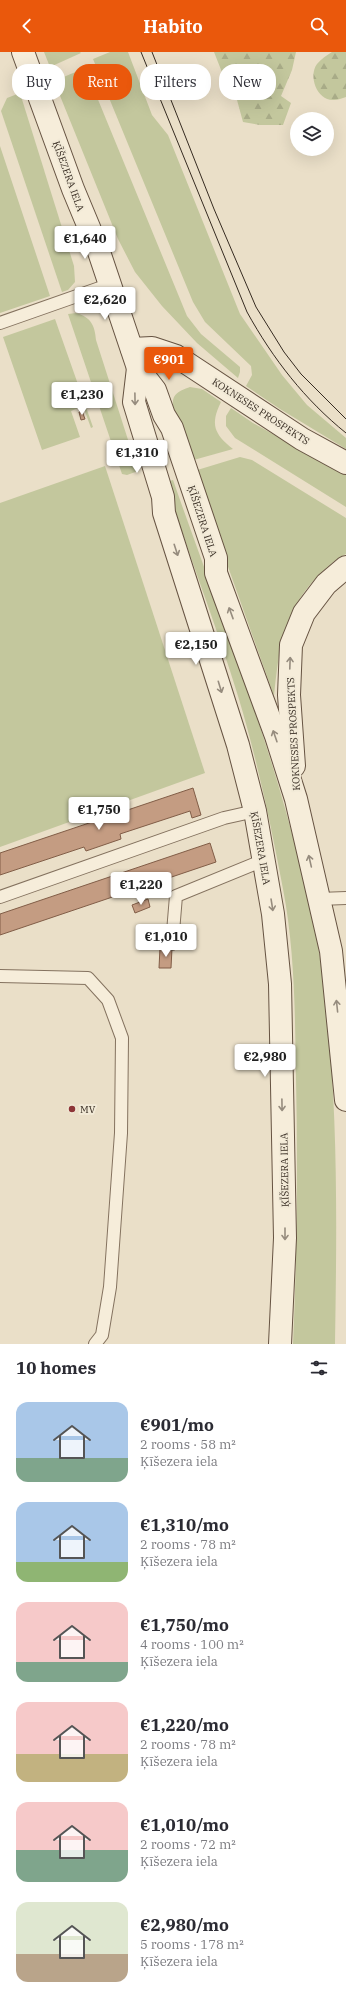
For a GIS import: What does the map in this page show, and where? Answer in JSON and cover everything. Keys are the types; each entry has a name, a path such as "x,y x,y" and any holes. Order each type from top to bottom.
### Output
{"street":[{"name":"ĶĪŠEZERA IELA","path":"23,52 73,189 111,284 135,359 155,390 164,415 172,428 216,558 216,573 276,736 296,800 331,951 346,1100"},
{"name":"KOKNESES PROSPEKTS","path":"135,359 152,348 176,356 302,439 346,463"},
{"name":"ĶĪŠEZERA IELA","path":"135,359 134,402 163,497 164,512 238,745 255,812 273,914 280,984 285,1238 280,1344"},
{"name":"KOKNESES PROSPEKTS","path":"296,800 289,695 291,645 304,612 326,584 346,567"}],"lane":[{"path":"0,323 111,284"},
{"path":"0,897 230,816 255,812"},
{"path":"172,944 176,896 264,860"},
{"path":"319,899 346,898"},
{"path":"0,976 88,978 108,1000 119,1025 122,1038 123,1082 114,1235 110,1287 102,1335 95,1344"}],"green space":[{"path":"44,52 81,53 57,64 49,64"},
{"path":"110,52 128,52 140,84 140,100 146,100 152,115 168,135 240,314 282,375 307,405 346,438 346,449 280,409 246,386 252,375 251,366 205,322 193,302 110,100 132,100 132,64 95,64 93,59"},
{"path":"214,52 296,52 292,70 281,96 291,103 283,125 260,125 243,122 237,100 276,100 276,64 219,65"},
{"path":"332,52 346,52 346,97 334,100 328,99 319,92 313,75 317,64"},
{"path":"73,73 73,100 98,100 187,316 201,334 240,367 238,378 197,343 162,306 135,272 118,239 62,100 65,100 65,76"},
{"path":"12,96 12,100 22,100 74,266 75,282 68,290 62,292 1,111 7,98"},
{"path":"0,146 50,296 0,313"},
{"path":"76,313 89,320 95,330 96,340 138,471 127,475 122,474 68,314"},
{"path":"55,319 93,427 91,428 83,406 71,411 80,437 42,450 3,337"},
{"path":"190,387 202,389 221,402 216,417 216,428 222,438 233,449 190,461 175,419 173,403 174,397 177,393"},
{"path":"231,408 253,423 346,475 346,507 235,438 226,426 226,416"},
{"path":"240,457 252,460 346,518 346,554 331,564 317,577 306,590 290,618 281,647 274,696 194,471"},
{"path":"105,466 205,773 0,847 0,503"},
{"path":"173,480 257,717 272,764 302,872 315,929 326,1001 333,1099 336,1197 335,1344 293,1344 296,1245 297,1112 294,984 287,912 268,816 251,744 238,696 166,482"}],"building":[{"path":"82,411 85,419 81,420 79,412"},
{"path":"193,788 201,815 192,818 190,811 120,834 121,839 86,851 84,847 0,875 0,853"},
{"path":"210,843 216,862 0,935 0,914"},
{"path":"148,899 150,907 135,913 132,905"},
{"path":"160,948 172,948 171,968 159,968"}],"tram line":[{"path":"141,52 247,312 268,346 291,378 317,407 346,433"},
{"path":"152,52 214,209 256,307 284,352 301,374 346,419"}],"place":[{"name":"MV","path":"72,1109"}]}
